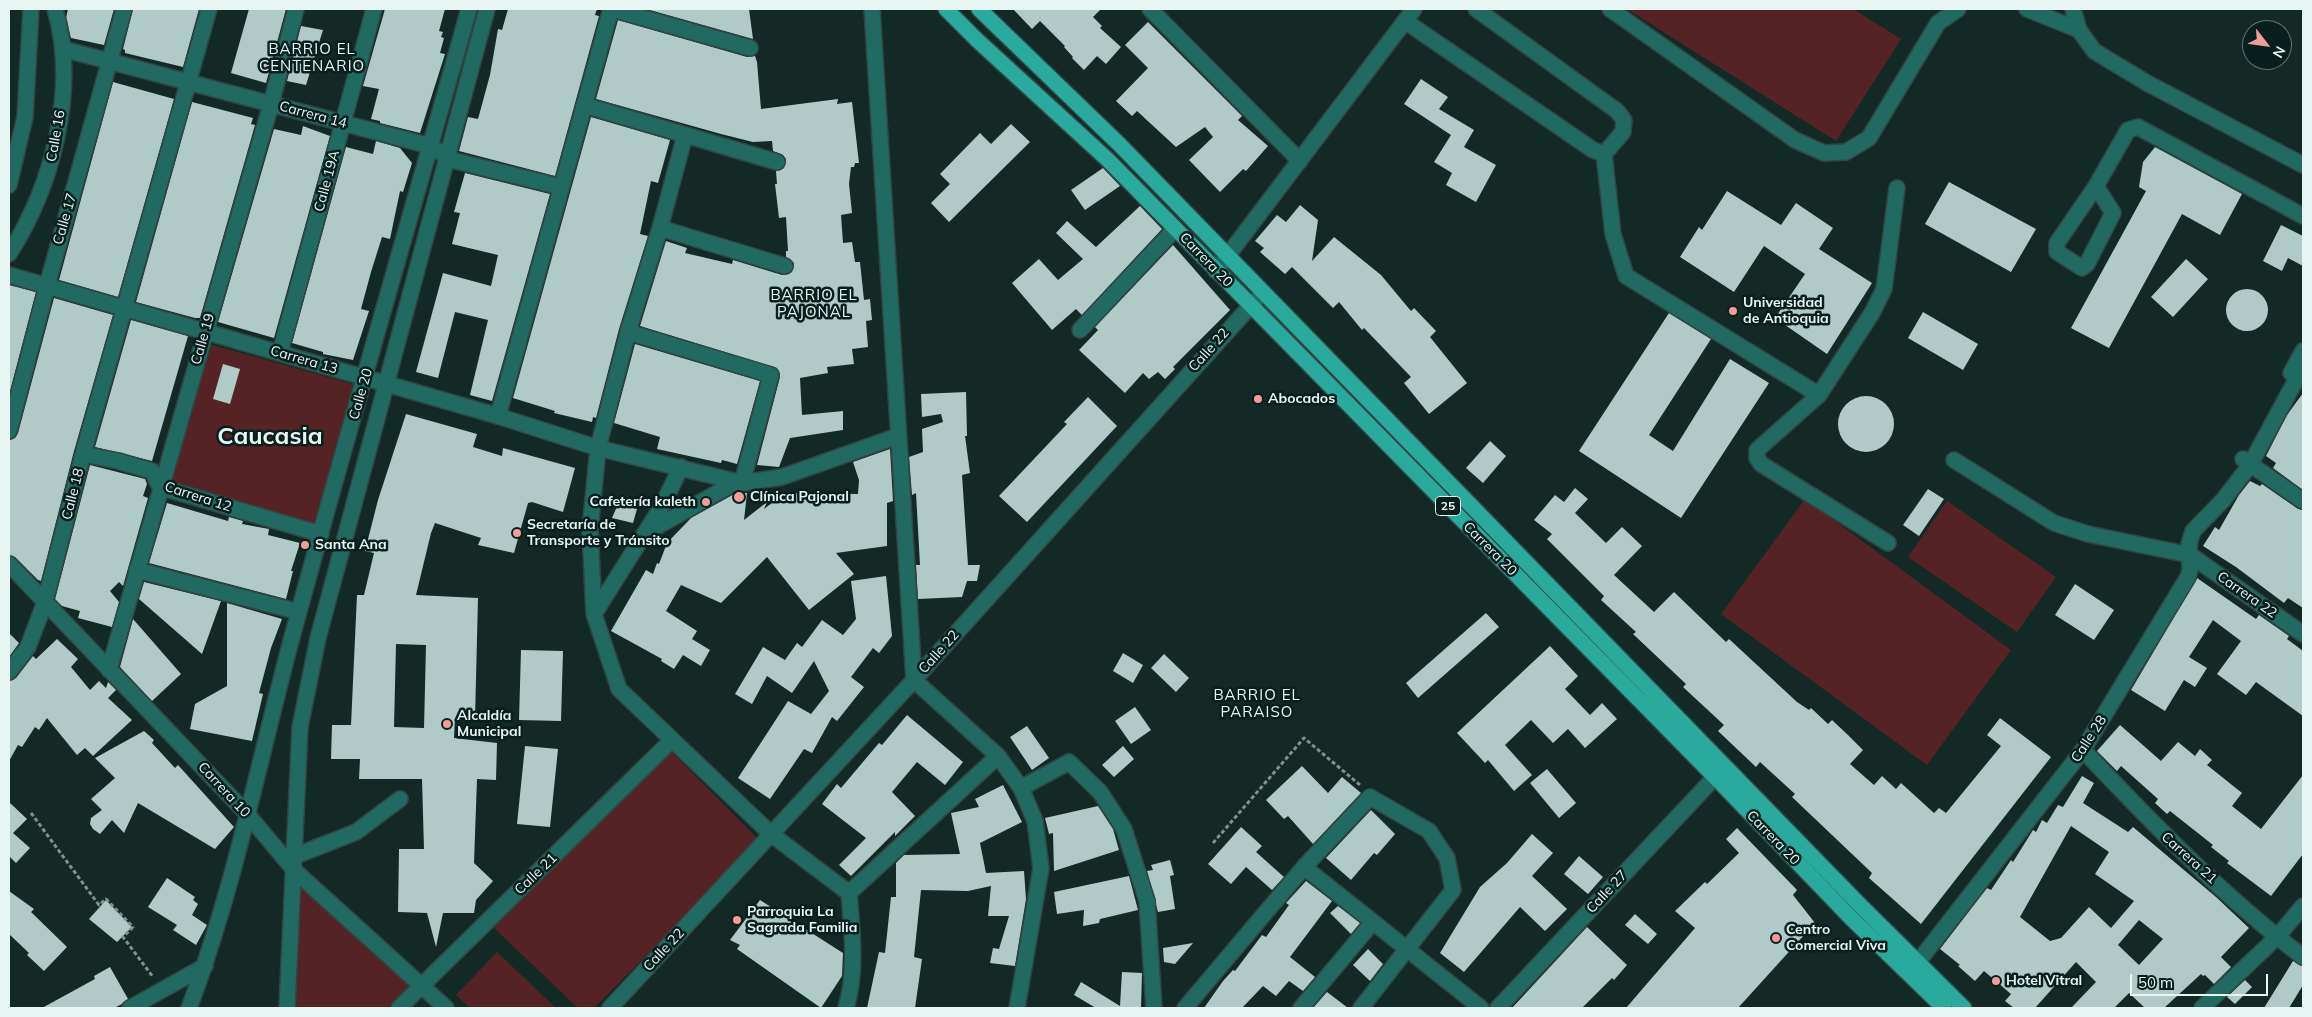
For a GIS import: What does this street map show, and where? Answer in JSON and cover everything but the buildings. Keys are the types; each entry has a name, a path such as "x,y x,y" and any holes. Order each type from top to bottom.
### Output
{"main road":[{"name":"Carrera 20","path":"946,9 977,40 1108,160 1715,776 1936,1006"},
{"name":"Carrera 20","path":"979,9 1120,145 1964,1008"}],"street":[{"path":"9,185 25,117 31,9"},
{"name":"Calle 16","path":"9,254 27,226 49,172 61,110 63,49 54,9"},
{"name":"Calle 17","path":"9,430 46,286 124,9"},
{"name":"Calle 18","path":"9,672 28,647 45,602 83,454 126,309 209,9"},
{"name":"Calle 19","path":"109,670 271,104 296,9"},
{"name":"Calle 19A","path":"280,353 374,9"},
{"name":"Calle 20","path":"189,1008 205,966 248,815 299,612 469,9"},
{"name":"Calle 20","path":"287,1008 300,727 318,638 487,9"},
{"path":"498,416 612,9 750,48"},
{"path":"872,9 914,680 998,756 1021,788 1034,821 1041,868 1017,1008"},
{"path":"1150,9 1300,162"},
{"path":"1476,9 1617,111 1624,120 1622,132 1604,154 1613,234 1626,276 1819,395"},
{"path":"1610,9 1795,140 1824,153 1846,152 1869,138 1938,23 1958,9"},
{"path":"2027,9 2079,30"},
{"path":"2073,9 2079,30 2094,51 2147,83 2303,165"},
{"path":"1216,271 1410,15 1593,150 1604,154"},
{"name":"Carrera 14","path":"63,49 430,146 452,160 561,187"},
{"path":"584,105 777,162"},
{"path":"2096,186 2113,213 2087,264 2082,268 2057,252 2057,243 2096,186 2128,130 2138,127 2303,216"},
{"path":"685,135 660,228 628,332 598,448 590,530 594,614 619,689 771,834 849,893 854,943 846,1008"},
{"path":"1888,543 1761,464 1756,458 1757,450 1819,395 1872,313 1884,289 1897,188"},
{"path":"660,228 785,266"},
{"path":"1080,330 1175,229"},
{"name":"Carrera 13","path":"9,275 498,416 598,448 740,482"},
{"name":"Calle 22","path":"610,1008 914,680 1249,305 1263,292"},
{"path":"628,332 771,375 740,482"},
{"name":"Calle 28","path":"1918,962 2083,750 2188,577 2189,544 2193,531 2224,499 2298,376 2303,351"},
{"path":"642,535 740,482 782,476 898,436"},
{"name":"Carrera 12","path":"83,454 118,461 152,471 160,487 321,534"},
{"path":"1954,460 2054,523 2088,534 2190,555"},
{"path":"2246,461 2303,501"},
{"path":"594,614 662,506 681,467"},
{"name":"Carrera 22","path":"2190,555 2303,634"},
{"name":"Carrera 10","path":"9,564 295,863 446,1008"},
{"path":"137,570 299,612"},
{"name":"Calle 21","path":"399,1008 672,740"},
{"name":"Carrera 21","path":"2083,750 2161,832 2277,937 2303,957"},
{"path":"849,893 998,756"},
{"path":"1021,788 1069,762 1100,792 1124,830 1147,901 1154,1008"},
{"name":"Calle 27","path":"1498,1008 1715,776"},
{"path":"1185,1008 1304,867 1370,797 1429,831 1447,858 1452,890 1408,950 1361,1008"},
{"path":"295,863 356,832 400,799"},
{"path":"1304,867 1481,1008"},
{"path":"2202,1008 2277,937 2303,906"},
{"path":"1301,1008 1373,922"},
{"path":"130,1008 205,966"}],"path":[{"path":"1213,843 1304,738 1357,780 1370,797"},
{"path":"31,813 99,905 106,899 133,927 123,937 162,990"}],"shaded area":[{"path":"1627,9 1853,9 1901,39 1836,141"},
{"path":"209,344 356,385 316,525 170,484"},
{"path":"1805,499 2011,650 1927,765 1721,614"},
{"path":"1947,501 2056,577 2017,632 1908,557"},
{"path":"669,749 760,841 594,1008 578,1008 492,926"},
{"path":"299,881 415,986 391,1008 293,1008"},
{"path":"497,952 556,1008 470,1008 456,995"}],"place":[{"name":"Universidad de Antioquia","path":"1733,311"},
{"name":"Abocados","path":"1258,399"},
{"name":"Clínica Pajonal","path":"739,497"},
{"name":"Cafetería kaleth","path":"706,502"},
{"name":"Secretaría de Transporte y Tránsito","path":"517,533"},
{"name":"Santa Ana","path":"305,545"},
{"name":"Alcaldía Municipal","path":"447,724"},
{"name":"Parroquia La Sagrada Familia","path":"737,920"},
{"name":"Centro Comercial Viva","path":"1776,938"},
{"name":"Hotel Vitral","path":"1996,981"}],"district":[{"name":"BARRIO EL CENTENARIO","path":"312,58"},
{"name":"BARRIO EL PAJONAL","path":"814,304"},
{"name":"Caucasia","path":"270,437"},
{"name":"BARRIO EL PARAISO","path":"1257,704"}]}
